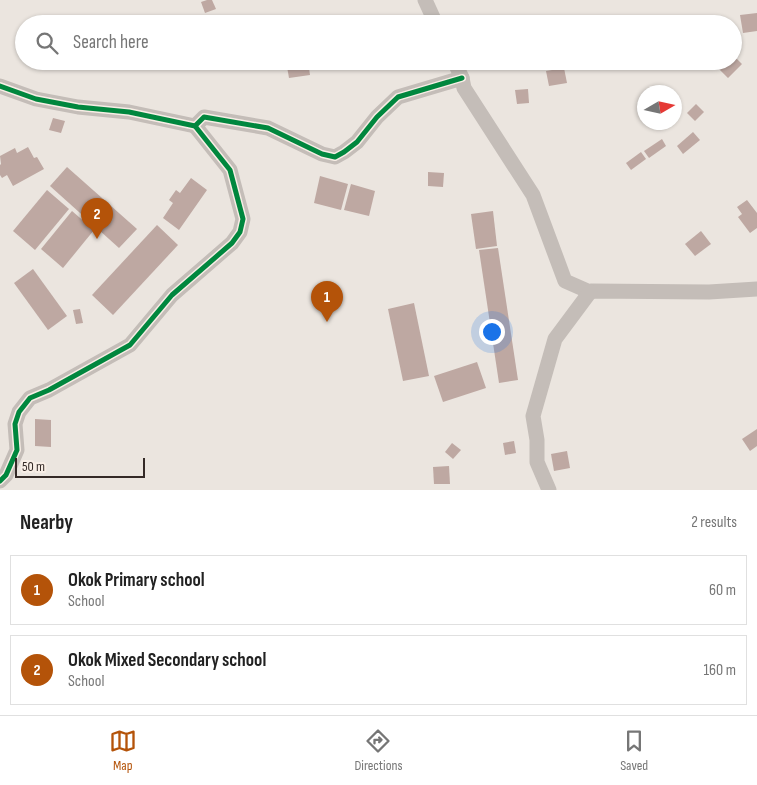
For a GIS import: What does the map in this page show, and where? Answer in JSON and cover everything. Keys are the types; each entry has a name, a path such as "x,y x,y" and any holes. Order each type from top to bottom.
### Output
{"street":[{"path":"425,0 432,15"},
{"path":"458,70 464,88 533,195 565,281 590,292 708,292 757,289"},
{"path":"195,126 204,117 268,128 322,154 334,157 357,142 377,117 398,97 462,78"},
{"path":"0,86 45,101 78,108 129,112 195,126 230,170 243,219 240,232 232,243 172,295 130,345 49,390 30,398 19,412 15,424 18,450 6,475 0,481"},
{"path":"549,490 537,462 534,416 555,339 590,292"}],"building":[{"path":"212,0 216,9 205,13 201,2"},
{"path":"757,13 757,31 743,33 742,15 740,15"},
{"path":"288,70 309,70 310,75 289,78"},
{"path":"564,70 567,83 549,86 546,71"},
{"path":"720,70 736,70 728,78"},
{"path":"528,89 529,103 517,104 515,90"},
{"path":"696,104 704,112 695,121 687,113"},
{"path":"53,118 65,121 61,133 49,130"},
{"path":"693,132 700,140 683,154 677,146"},
{"path":"662,139 666,146 649,158 644,151"},
{"path":"28,147 34,158 37,157 44,169 13,186 7,175 2,178 0,175 0,156 15,148 17,153"},
{"path":"641,152 646,159 631,170 626,163"},
{"path":"67,167 137,229 119,248 50,186"},
{"path":"428,172 444,173 443,187 428,186"},
{"path":"320,176 348,184 341,210 314,203"},
{"path":"191,178 207,190 179,230 163,218 173,203 169,200 176,190 180,193"},
{"path":"351,184 375,191 369,216 344,210"},
{"path":"47,190 69,209 35,250 13,231"},
{"path":"747,200 757,213 757,228 750,233 738,217 742,214 737,207"},
{"path":"72,211 94,230 63,268 41,249"},
{"path":"493,211 497,246 476,249 471,214"},
{"path":"157,225 178,245 113,315 92,295"},
{"path":"701,231 711,244 695,256 685,244"},
{"path":"498,248 518,380 499,383 479,250"},
{"path":"33,269 67,316 48,330 14,283"},
{"path":"414,303 429,376 403,381 388,309"},
{"path":"80,309 83,323 76,324 73,310"},
{"path":"477,362 486,388 443,402 434,376"},
{"path":"35,419 51,420 51,447 35,446"},
{"path":"757,429 757,446 750,451 742,439"},
{"path":"514,441 516,453 505,455 503,443"},
{"path":"452,443 461,450 453,459 445,452"},
{"path":"567,451 570,468 554,471 551,454"},
{"path":"449,466 450,484 434,484 433,467"}],"cycle path":[{"path":"0,86 36,99 78,107 129,112 195,126 204,117 268,128 322,154 335,157 357,142 377,117 398,97 462,78"},
{"path":"0,481 6,475 17,450 15,424 19,412 30,398 49,390 130,345 172,295 232,243 240,232 243,219 230,170 195,126"}],"place":[{"name":"Okok Mixed Secondary school","path":"97,239"},
{"name":"Okok Primary school","path":"327,322"}]}
